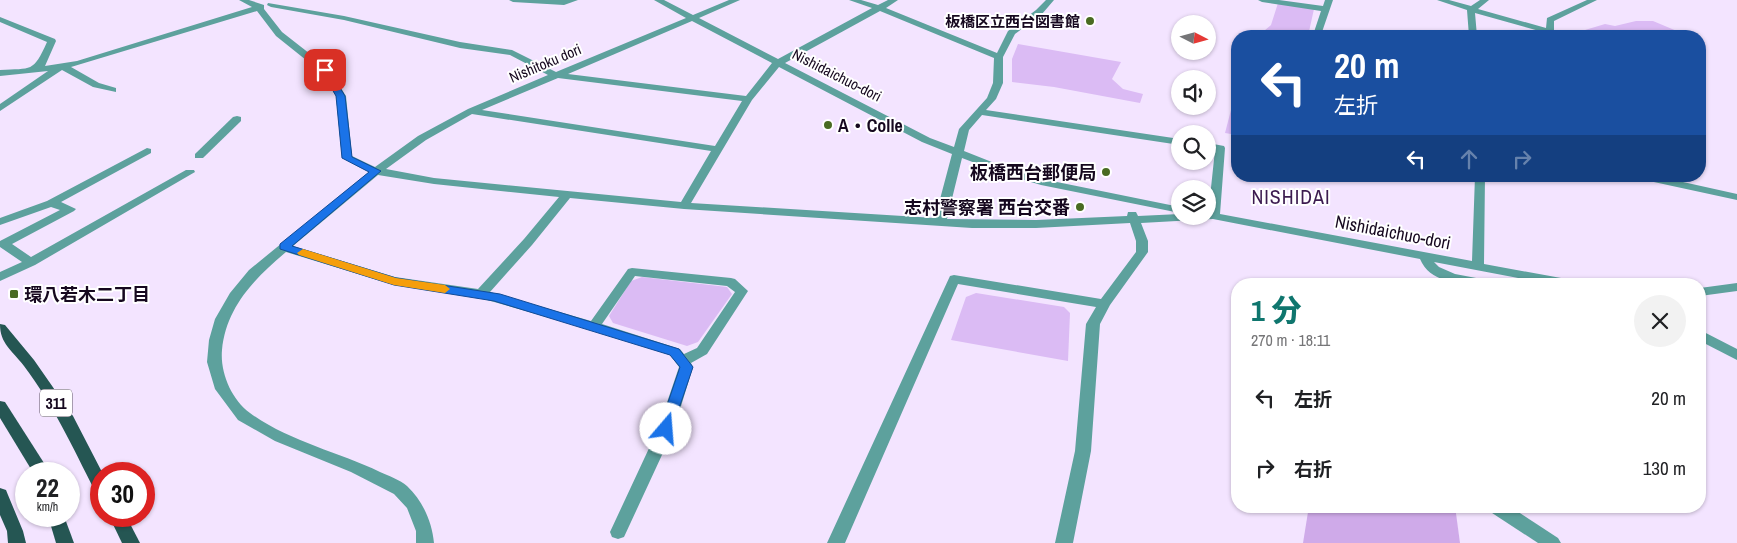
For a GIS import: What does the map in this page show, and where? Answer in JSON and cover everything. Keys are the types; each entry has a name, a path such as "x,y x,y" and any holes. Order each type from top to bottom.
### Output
{"main road":[{"name":"311","path":"0,328 29,363 68,420 90,464"},
{"path":"0,406 35,462"},
{"path":"0,495 15,531 17,543"},
{"path":"60,527 65,543"},
{"path":"123,527 131,543"}],"street":[{"path":"243,0 258,8"},
{"path":"0,73 34,71 62,66 163,39 282,0"},
{"path":"513,0 564,3 574,0"},
{"name":"Nishidaichuo-dori","path":"658,0 926,140 959,154 1045,183 1171,208"},
{"name":"Nishitoku dori","path":"425,543 424,531 414,505 400,489 374,475 280,437 243,416 222,389 214,362 216,340 222,319 235,296 253,273 376,171 422,138 471,111 736,0"},
{"path":"853,0 879,8 999,57"},
{"path":"684,206 748,99 777,63 894,0"},
{"path":"940,222 964,129 991,99 998,83 999,57 1011,33 1050,0"},
{"path":"1262,0 1327,4 1319,30"},
{"path":"1441,0 1531,28 1544,30"},
{"path":"1471,10 1485,0"},
{"path":"1550,30 1550,20 1593,0"},
{"path":"271,5 344,18 460,45 512,53 555,75 748,99"},
{"name":"Nishidaichuo-dori","path":"258,8 279,34 325,70 341,96 347,158 376,171 434,181 684,206 940,222 1036,224 1171,218"},
{"path":"1471,10 1473,30"},
{"path":"0,19 52,41 42,64 34,71"},
{"path":"62,66 96,85 113,90"},
{"path":"0,108 62,66"},
{"path":"471,111 717,149"},
{"path":"979,112 1171,141"},
{"path":"199,156 237,119"},
{"path":"1216,147 1220,148 1216,180"},
{"path":"0,222 51,203 147,151"},
{"path":"0,277 31,262 190,172"},
{"path":"1478,266 1480,182"},
{"path":"1668,182 1737,197"},
{"path":"481,294 528,242 566,194"},
{"path":"1064,543 1083,451 1093,324 1104,304 1142,252 1142,241 1126,200"},
{"path":"31,262 4,244 70,209 51,203"},
{"name":"Nishidaichuo-dori","path":"1216,217 1541,278"},
{"path":"284,247 394,281 481,294 594,326 675,352 686,367 666,429 618,532"},
{"path":"1425,256 1427,264 1438,273 1461,278"},
{"path":"594,326 632,272 731,282 742,291 702,351 683,361"},
{"path":"836,543 954,279 1104,304"},
{"path":"1706,291 1737,287"},
{"path":"1706,338 1737,355"},
{"path":"1505,513 1552,543"}],"shaded area":[{"path":"1278,3 1314,9 1309,30 1265,30 1271,25"},
{"path":"1636,21 1653,21 1674,30 1585,30 1605,24 1615,26"},
{"path":"1018,44 1121,62 1112,79 1123,89 1143,94 1140,103 1054,87 1012,82 1012,59"},
{"path":"1231,110 1231,134 1225,133"},
{"path":"642,277 727,287 732,294 698,342 687,346 613,323 609,316 631,281"},
{"path":"976,293 1064,307 1070,313 1068,361 951,340 966,297"},
{"path":"1308,513 1456,513 1460,543 1303,543"}],"slow traffic":[{"path":"303,253 394,281 445,289"}],"place":[{"name":"板橋区立西台図書館","path":"1090,21"},
{"name":"A・Colle","path":"828,125"},
{"name":"板橋西台郵便局","path":"1106,172"},
{"name":"志村警察署 西台交番","path":"1080,207"},
{"name":"環八若木二丁目","path":"14,294"}],"district":[{"name":"NISHIDAI","path":"1291,196"}],"route":[{"path":"325,70 341,96 347,158 376,171 284,247 394,281 496,297 675,352 686,367 666,429"}]}
